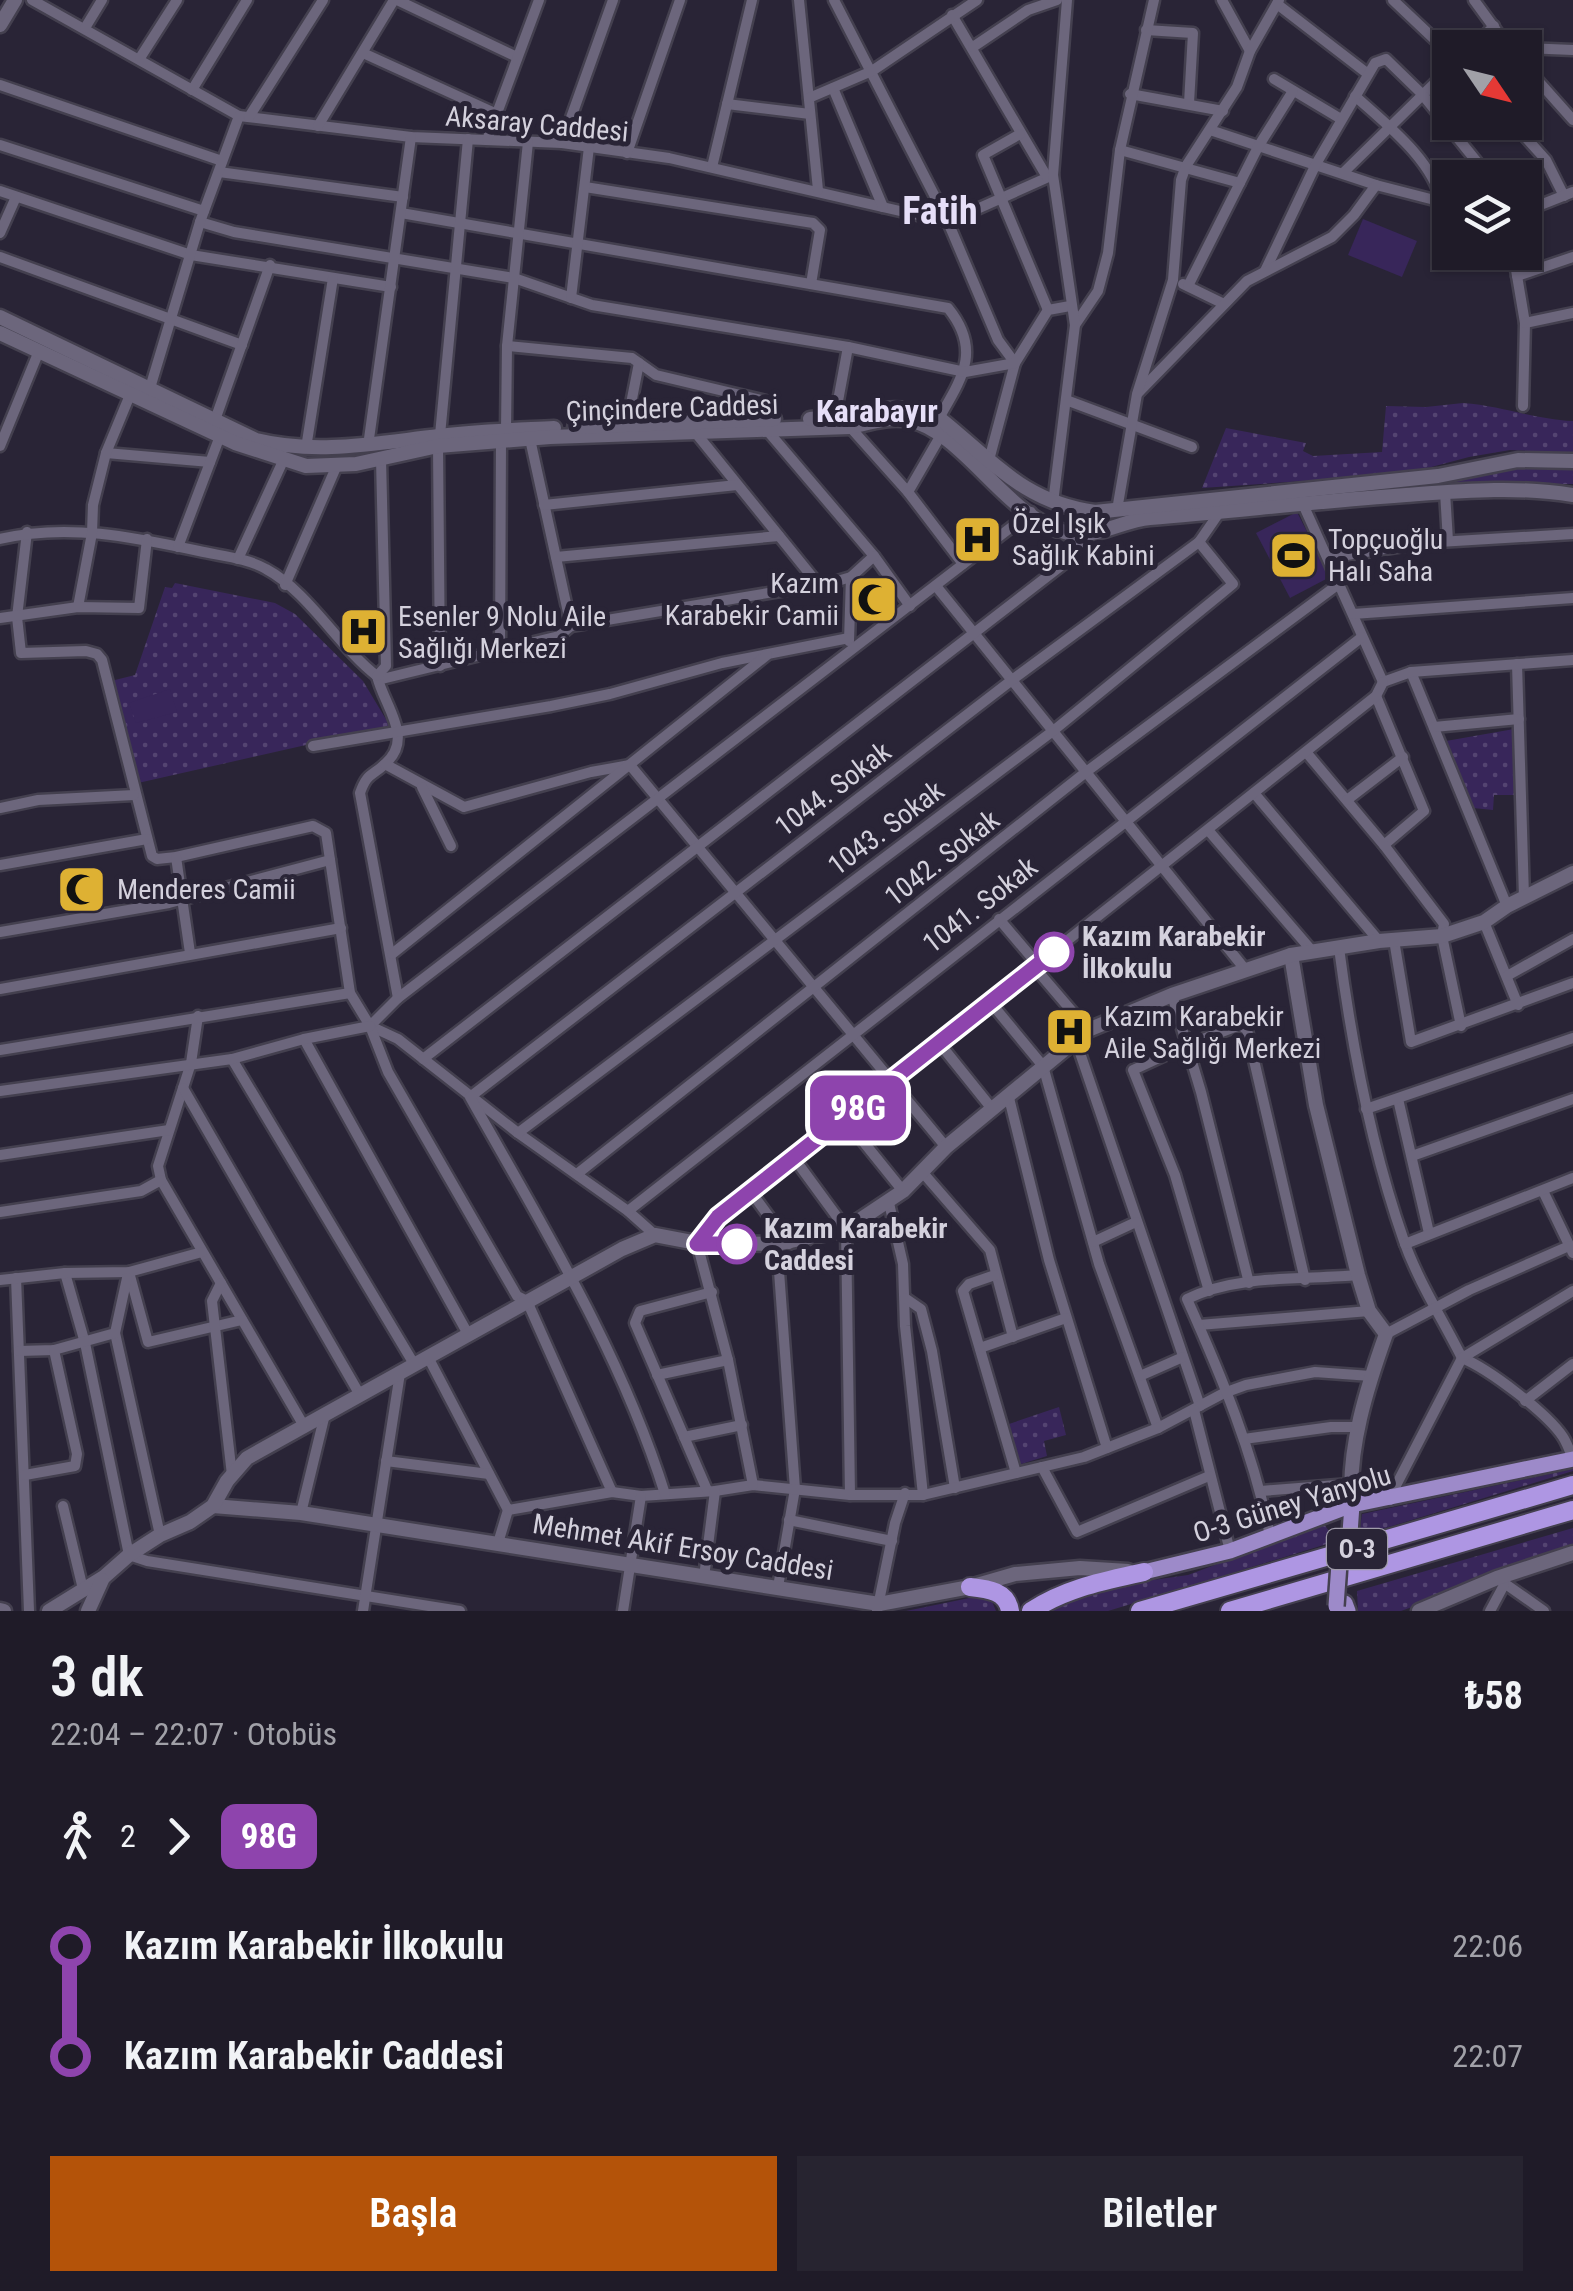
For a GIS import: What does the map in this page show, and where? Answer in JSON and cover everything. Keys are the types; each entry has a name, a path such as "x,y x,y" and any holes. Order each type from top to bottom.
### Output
{"highway":[{"name":"O-3","path":"1140,1611 1573,1485"},
{"name":"O-3","path":"1230,1611 1573,1510"},
{"path":"1031,1611 1069,1590 1144,1572"},
{"path":"970,1587 998,1593 1010,1611"}],"main road":[{"path":"0,25 15,0"},
{"name":"Çinçindere Caddesi","path":"0,317 139,388 220,436 283,461 337,466 381,459 439,440"},
{"name":"Çinçindere Caddesi","path":"0,333 256,440 287,448 368,446 628,424 850,427 889,418 906,419 941,435 995,486 1052,526 1072,534 1088,534"},
{"name":"Çinçindere Caddesi","path":"503,436 530,439 694,432 903,407 939,418 1024,489 1069,508 1096,512 1438,476 1518,460 1573,461"},
{"path":"1088,534 1140,519 1302,502 1445,492 1550,491 1573,495"},
{"path":"49,1611 104,1577 160,1535 190,1522 212,1506 246,1458 570,1276 655,1234 697,1244 783,1244 846,1229 903,1192 946,1147 1088,1030 1244,968 1291,955 1386,940 1442,936 1484,922 1506,906 1573,873"},
{"path":"1291,955 1316,1105 1358,1275 1369,1312 1386,1334 1371,1376 1350,1484 1352,1506 1345,1534 1341,1608"},
{"name":"O-3 Güney Yanyolu","path":"1144,1572 1230,1551 1352,1506 1573,1459"},
{"path":"1350,1484 1390,1496"},
{"name":"Mehmet Akif Ersoy Caddesi","path":"212,1506 301,1513 498,1543 778,1587 878,1608 1015,1574 1051,1570 1144,1572"},
{"path":"1324,1514 1345,1534"},
{"path":"1419,1611 1573,1554"},
{"path":"88,1611 104,1577"}],"street":[{"name":"Aksaray Caddesi","path":"32,0 244,117 411,137 562,144 627,152 818,190 948,222"},
{"path":"84,28 102,0"},
{"path":"140,58 177,0"},
{"path":"192,90 248,0"},
{"path":"78,608 92,533 93,505 106,453 171,319 220,166 244,117 324,0"},
{"path":"318,126 396,0 418,4 516,57"},
{"path":"487,140 539,0"},
{"path":"562,144 613,0"},
{"path":"627,152 680,0"},
{"path":"712,168 752,0"},
{"path":"799,0 818,190"},
{"path":"809,98 872,71 977,0"},
{"path":"973,47 1028,10 1057,0"},
{"path":"1053,502 1075,325 1050,176 1067,0"},
{"path":"1075,325 1098,291 1103,272 1130,94 1154,0"},
{"path":"1222,0 1250,50"},
{"path":"1394,0 1432,37"},
{"path":"1474,0 1497,30"},
{"path":"840,2 948,222 998,340 1014,363"},
{"path":"1118,510 1137,394 1172,280 1186,166 1223,111 1250,50 1278,2 1368,74"},
{"path":"952,15 1020,134 1050,176"},
{"path":"1490,30 1494,26"},
{"path":"1146,30 1193,33 1189,103"},
{"path":"1542,49 1573,50"},
{"path":"362,52 496,114"},
{"path":"1266,271 1316,164 1374,63 1386,59 1422,94 1475,160"},
{"path":"1274,80 1341,119"},
{"path":"0,85 220,166 403,198"},
{"path":"1342,174 1432,85"},
{"path":"1542,85 1572,118"},
{"path":"833,88 883,207"},
{"path":"1188,286 1258,146 1293,91"},
{"path":"1130,94 1223,111"},
{"path":"1356,96 1432,175"},
{"path":"727,104 810,114"},
{"path":"1210,130 1432,200"},
{"path":"1020,134 983,155 1048,310"},
{"path":"368,446 411,137"},
{"path":"440,666 439,440 468,139"},
{"path":"1528,140 1568,194 1542,204"},
{"path":"500,650 507,346 528,142"},
{"path":"0,145 234,232 514,278 570,298 667,319 848,348 965,372 1014,363"},
{"path":"570,298 589,147"},
{"path":"1120,150 1240,183"},
{"path":"948,222 1050,176"},
{"path":"1137,394 1246,281 1332,237 1376,185"},
{"path":"586,187 814,224 820,230 812,284"},
{"path":"0,192 191,255 392,287"},
{"path":"0,233 16,197"},
{"path":"401,212 948,308 958,320 966,342 965,372 939,418"},
{"path":"0,257 242,345"},
{"path":"1517,276 1573,257"},
{"path":"215,420 270,266"},
{"path":"1516,270 1525,323 1523,406"},
{"path":"306,448 333,278"},
{"path":"1172,280 1224,304"},
{"path":"989,460 1014,363 1048,310 1070,306"},
{"path":"1525,323 1572,317"},
{"path":"507,346 632,358 656,374 766,401 768,424 910,606"},
{"path":"835,417 848,348"},
{"path":"0,446 39,351"},
{"path":"628,424 639,363"},
{"path":"1066,400 1192,447"},
{"path":"850,427 908,492 962,564"},
{"path":"694,432 818,584"},
{"path":"908,492 941,435"},
{"path":"178,546 220,436"},
{"path":"530,439 571,626"},
{"path":"106,453 210,462"},
{"path":"377,676 386,666 381,459"},
{"path":"238,559 283,461"},
{"path":"285,585 337,466"},
{"path":"544,505 737,485"},
{"path":"1445,492 1448,541"},
{"path":"753,1485 728,1360 697,1244 718,1217 1376,696 1382,682 1302,502"},
{"path":"0,1092 232,1059 370,1026 398,998 1030,512"},
{"name":"1044. Sokak","path":"470,1097 1012,680 1199,542 1218,513"},
{"path":"0,539 27,532 147,539 267,569 304,600 360,663 382,679 559,636 571,626 851,577 874,556"},
{"path":"27,532 17,617 21,653 86,651 102,660 152,856 176,857 313,826 326,834 350,993 370,1026 398,1090 517,1296 527,1301 612,1492"},
{"path":"423,1059 1066,562 1088,534"},
{"path":"1328,558 1448,541 1573,534"},
{"path":"556,556 780,536"},
{"path":"0,618 78,608 139,608 147,539"},
{"name":"1043. Sokak","path":"518,1133 1053,731 1232,584 1199,542"},
{"path":"850,651 851,577"},
{"name":"1042. Sokak","path":"577,1174 1086,772 1340,583"},
{"path":"936,586 1244,968"},
{"path":"1353,614 1573,598"},
{"name":"1041. Sokak","path":"628,1210 1362,636"},
{"path":"313,746 610,694 664,677 850,638"},
{"path":"392,954 768,654"},
{"path":"1382,682 1411,672 1573,660"},
{"path":"1517,664 1524,898"},
{"path":"1411,672 1506,906"},
{"path":"377,676 400,732 395,752 366,777 360,793 398,998"},
{"path":"1376,696 1424,811 1384,844"},
{"path":"1434,727 1519,720"},
{"path":"1306,752 1384,844 1444,924 1442,936 1461,1026"},
{"path":"1346,800 1403,756"},
{"path":"385,764 464,807 630,765"},
{"path":"630,765 946,1147"},
{"path":"422,786 451,846"},
{"path":"1254,793 1386,940 1411,1042 1573,982"},
{"path":"0,808 38,800 134,795"},
{"path":"1208,830 1313,952"},
{"path":"0,866 147,839"},
{"path":"176,857 190,953"},
{"path":"0,932 183,899 330,860"},
{"path":"999,919 1088,1030"},
{"path":"1484,922 1518,1005"},
{"path":"0,988 341,928"},
{"path":"1507,976 1573,940"},
{"path":"1339,948 1366,1109 1404,1244 1462,1358 1479,1365 1568,1433 1573,1459"},
{"path":"0,1050 350,993"},
{"path":"1172,995 1249,1283"},
{"path":"991,1003 1043,1066 1093,1242 1158,1428"},
{"path":"198,1016 191,1062 158,1166 161,1180 304,1426"},
{"path":"1209,1291 1174,1175 1133,1070 1187,1044 1240,1025 1247,1030 1305,1280"},
{"path":"370,1026 398,1039 655,1234"},
{"path":"1366,1109 1573,1038"},
{"path":"304,1039 468,1334"},
{"path":"1076,1041 1184,1358 1209,1476 1230,1551"},
{"path":"940,1044 993,1110"},
{"path":"232,1059 489,1474 508,1510 498,1543"},
{"path":"182,1088 360,1394"},
{"path":"470,1097 611,1357 665,1494"},
{"path":"1009,1098 1066,1318 1107,1448"},
{"path":"1412,1156 1573,1099"},
{"path":"1398,1100 1429,1233"},
{"path":"845,1118 903,1192"},
{"path":"0,1155 170,1130"},
{"path":"794,1158 846,1229 850,1495"},
{"path":"924,1174 990,1250 1013,1337"},
{"path":"1404,1244 1573,1178"},
{"path":"0,1212 140,1192 161,1180"},
{"path":"1386,1334 1468,1290 1571,1249 1543,1190"},
{"path":"751,1192 783,1244 794,1489 778,1587"},
{"path":"889,1203 902,1264 923,1495"},
{"path":"1093,1242 1136,1222"},
{"path":"0,1280 129,1272 202,1252"},
{"path":"129,1272 148,1342 242,1320"},
{"path":"129,1272 115,1334 160,1535"},
{"path":"65,1273 84,1343 129,1555 365,1598 460,1611"},
{"path":"995,1275 970,1284 963,1291 1016,1472"},
{"path":"1270,1536 1244,1439 1187,1299 1249,1283 1358,1275"},
{"path":"16,1278 29,1611"},
{"path":"221,1284 212,1301 232,1475"},
{"path":"1390,1496 1462,1358 1573,1291"},
{"path":"704,1578 711,1490 684,1438 635,1323 640,1311 712,1292"},
{"path":"905,1298 920,1310 932,1351 955,1488"},
{"path":"1198,1325 1369,1312"},
{"path":"980,1348 1066,1318"},
{"path":"19,1351 54,1350 115,1334"},
{"path":"25,1475 75,1466 77,1454 54,1350"},
{"path":"1140,1376 1184,1358"},
{"path":"656,1375 728,1360"},
{"path":"1524,1401 1573,1364"},
{"path":"363,1611 400,1372"},
{"path":"508,1510 612,1492 641,1496 753,1485 850,1495 923,1495 1107,1448 1246,1385 1315,1372 1371,1376"},
{"path":"301,1513 325,1414"},
{"path":"684,1438 742,1426"},
{"path":"1244,1439 1330,1427 1360,1427"},
{"path":"386,1461 489,1474"},
{"path":"1042,1466 1077,1532 1209,1476"},
{"path":"1261,1491 1350,1484"},
{"path":"878,1608 906,1493"},
{"path":"622,1611 641,1496"},
{"path":"63,1506 83,1589"},
{"path":"789,1520 892,1541"},
{"path":"1490,1611 1501,1582 1544,1611"},
{"path":"1520,1611 1525,1599"}],"shaded area":[{"path":"1363,219 1417,241 1402,277 1348,255"},
{"path":"1463,403 1573,421 1573,453 1510,450 1405,474 1202,488 1226,428 1306,443 1303,451 1313,456 1382,452 1386,406"},
{"path":"1523,468 1573,470 1573,484 1448,484 1481,474"},
{"name":"Topçuoğlu Halı Saha","path":"1297,512 1330,577 1290,598 1256,533"},
{"path":"175,583 275,603 295,614 363,681 390,726 138,783 107,682 135,675 165,587 172,588"},
{"path":"170,689 177,712 136,723 129,703"},
{"path":"1514,729 1517,795 1494,795 1493,810 1473,808 1446,741"},
{"path":"1059,1407 1066,1435 1044,1441 1047,1456 1018,1465 1009,1424"},
{"path":"1573,1471 1359,1536 1362,1514"},
{"path":"1324,1524 1331,1534 1330,1543 1108,1611 1043,1611 1097,1588 1188,1575"},
{"path":"1573,1528 1573,1548 1401,1611 1358,1611 1357,1591"},
{"path":"979,1596 991,1599 996,1611 906,1611"}],"bus line":[{"name":"98G","path":"737,1244 697,1244 718,1217 1054,952"}],"place":[{"name":"Özel Işık Sağlık Kabini","path":"977,539"},
{"name":"Topçuoğlu Halı Saha","path":"1293,555"},
{"name":"Kazım Karabekir Camii","path":"874,599"},
{"name":"Esenler 9 Nolu Aile Sağlığı Merkezi","path":"363,632"},
{"name":"Menderes Camii","path":"82,889"},
{"name":"Kazım Karabekir İlkokulu","path":"1054,952"},
{"name":"Kazım Karabekir Aile Sağlığı Merkezi","path":"1069,1032"},
{"name":"Kazım Karabekir Caddesi","path":"737,1244"}],"district":[{"name":"Fatih","path":"940,211"},
{"name":"Karabayır","path":"877,411"}]}
